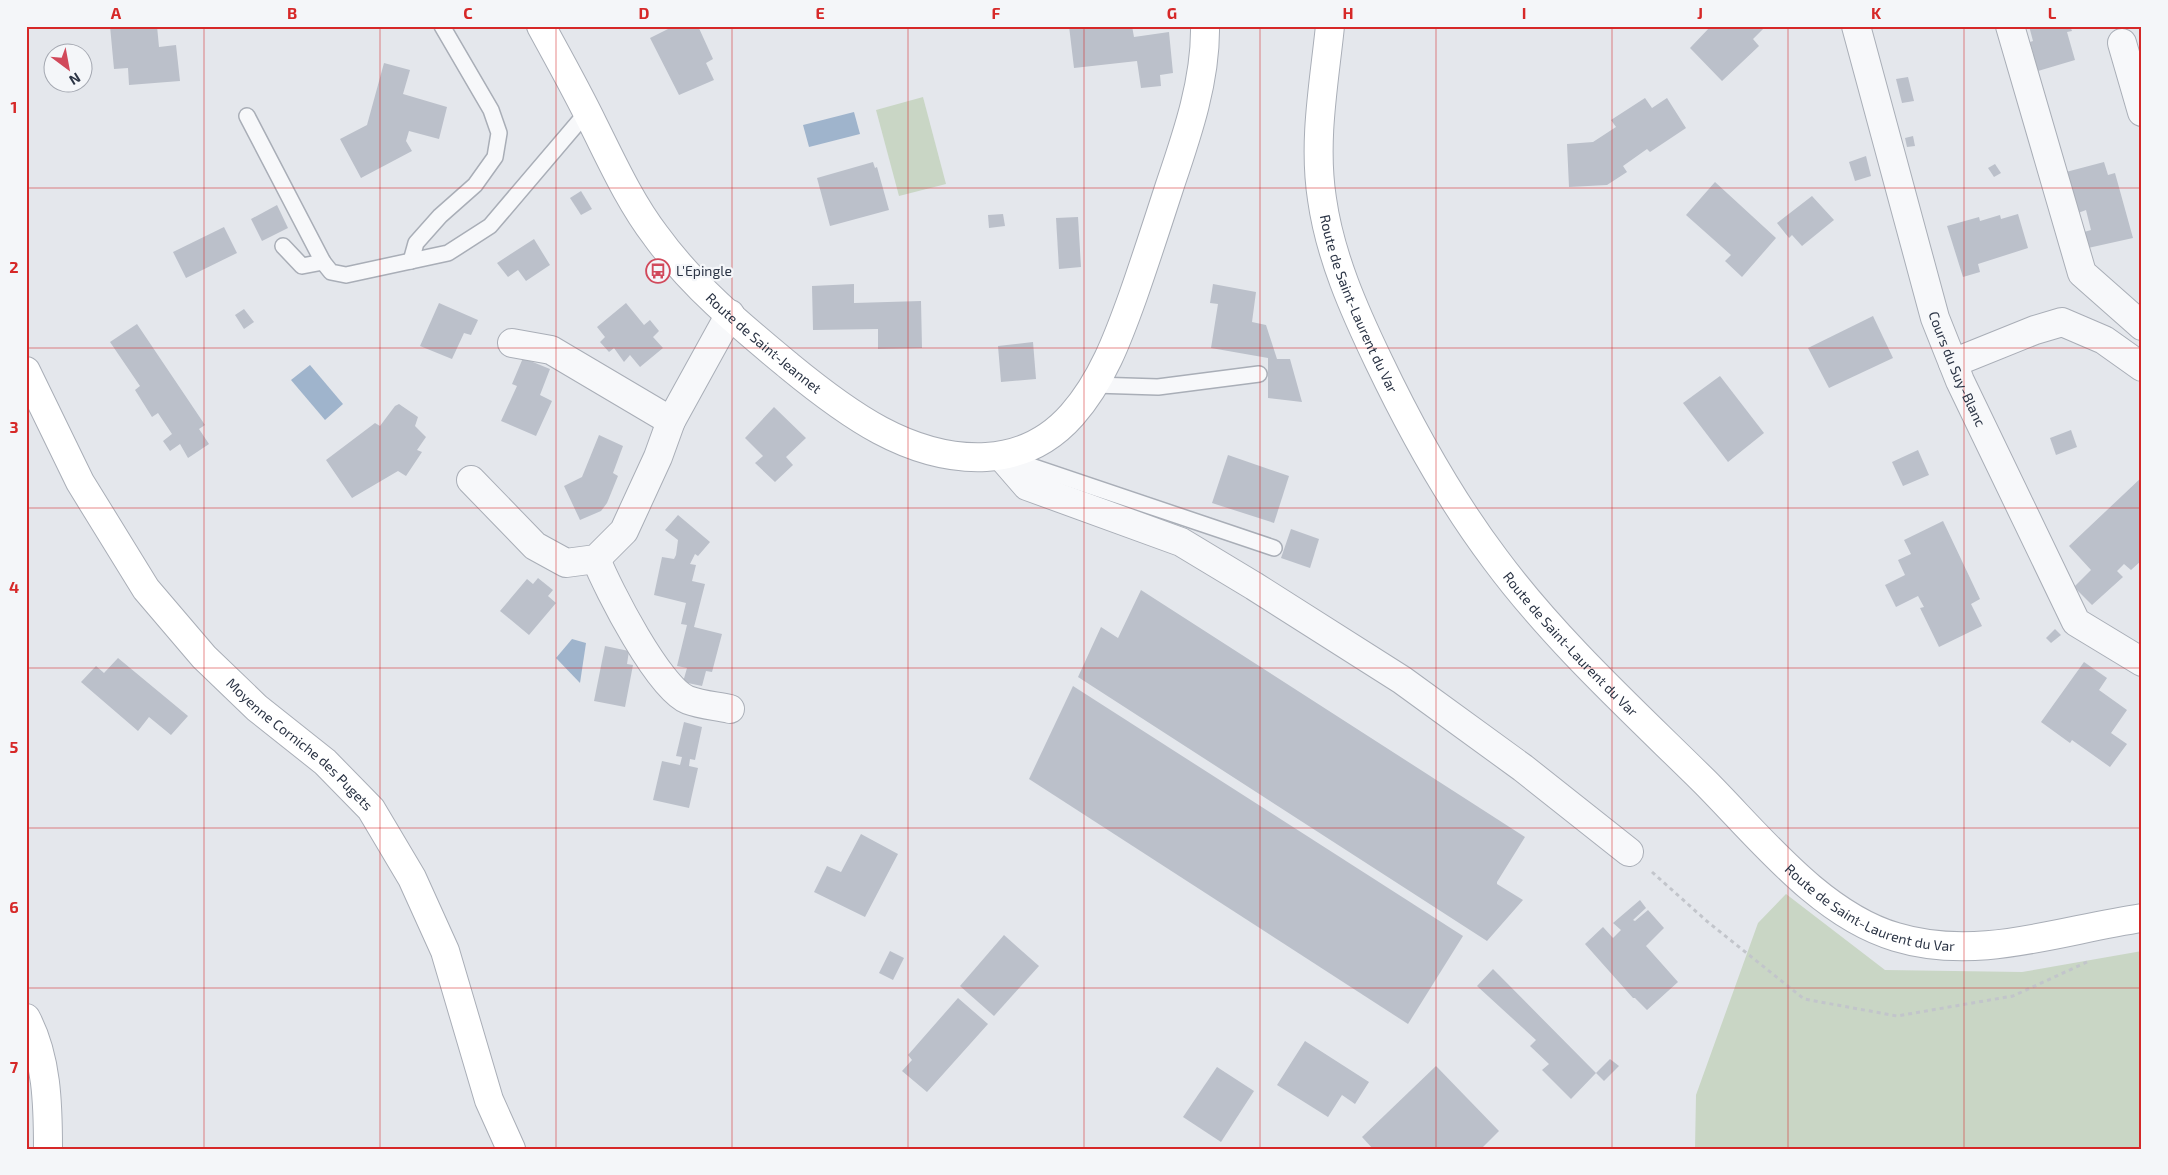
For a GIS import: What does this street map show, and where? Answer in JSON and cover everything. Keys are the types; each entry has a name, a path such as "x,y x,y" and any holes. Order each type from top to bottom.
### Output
{"main road":[{"name":"Route de Saint-Jeannet","path":"541,26 639,211 655,236 672,257 730,314 804,379 859,419 919,449 953,457 1001,456"},
{"path":"1001,456 1028,448 1057,430 1075,411 1094,385 1114,346 1126,318 1182,150 1201,71 1205,26"},
{"name":"Route de Saint-Laurent du Var","path":"1330,26 1318,128 1318,166 1327,225 1342,278 1358,317 1421,445 1472,527 1500,566 1539,613 1775,853 1822,896 1858,921 1892,936 1910,941 1946,947 1968,947 2008,943 2142,918"},
{"name":"Moyenne Corniche des Pugets","path":"26,372 80,482 146,589 204,657 257,708 326,762 371,809 412,878 445,951 489,1100 511,1149"},
{"path":"26,1018 35,1035 43,1068 48,1149"}],"street":[{"name":"Cours du Suy-Blanc","path":"1856,26 1935,318 1953,363 2076,622 2142,662"},
{"path":"2010,26 2082,273 2142,326"},
{"path":"2122,43 2142,112"},
{"path":"471,480 535,546 566,563 596,559 624,531 658,457 671,421 730,314"},
{"path":"1953,363 2035,330 2062,322 2104,340 2142,367"},
{"path":"512,343 551,350 671,421"},
{"path":"1001,456 1027,486 1180,542 1254,586 1402,680 1523,768 1629,852"},
{"path":"596,559 608,588 665,682 687,700 730,709"}],"lane":[{"path":"411,262 416,243 440,216 475,185 495,157 499,133 491,110 442,26"},
{"path":"247,116 323,262 331,272 346,275 448,254 490,226 587,112"},
{"path":"282,246 302,266 323,262"},
{"path":"1094,385 1158,388 1259,374"},
{"path":"1001,456 1274,548"}],"path":[{"path":"1629,852 1709,923 1804,999 1897,1016 2013,996 2095,957"}],"green space":[{"path":"923,97 946,184 899,196 876,110"},
{"path":"1786,894 1885,970 2022,972 2142,951 2142,1149 1695,1149 1696,1095 1758,923"}],"water":[{"path":"854,112 860,134 809,147 803,125"},
{"path":"310,365 343,404 325,420 291,380"},
{"path":"572,639 586,643 580,683 556,658"}],"building":[{"path":"110,26 157,26 159,47 176,45 180,81 129,85 128,68 114,69"},
{"path":"674,26 698,26 713,59 706,63 714,80 679,95 650,38"},
{"path":"1069,26 1132,26 1134,37 1169,32 1173,73 1160,75 1161,86 1141,88 1137,61 1074,68"},
{"path":"1711,26 1766,26 1753,39 1759,46 1722,81 1690,48"},
{"path":"2029,26 2070,26 2072,31 2067,32 2075,60 2038,71 2030,42 2033,41"},
{"path":"384,63 410,70 403,94 447,107 439,139 409,131 406,141 412,151 361,178 340,139 367,125"},
{"path":"1908,77 1914,101 1902,103 1896,79"},
{"path":"1645,98 1652,108 1667,98 1686,128 1650,152 1647,149 1623,166 1627,172 1607,185 1569,187 1567,144 1593,142 1616,127 1611,120"},
{"path":"1913,136 1915,146 1907,147 1905,138"},
{"path":"1866,156 1871,176 1855,181 1849,162"},
{"path":"873,162 875,168 877,167 889,210 830,226 817,178"},
{"path":"2104,162 2108,175 2115,173 2133,238 2088,248 2084,232 2091,230 2086,210 2078,213 2066,172"},
{"path":"1995,164 2001,173 1994,177 1988,168"},
{"path":"1715,182 1776,238 1742,277 1725,261 1731,255 1686,215"},
{"path":"581,191 592,209 581,215 570,198"},
{"path":"1812,196 1834,220 1802,246 1792,235 1789,238 1777,223"},
{"path":"277,205 288,228 262,241 251,219"},
{"path":"1003,214 1005,226 989,228 988,215"},
{"path":"2018,214 2028,248 1978,264 1980,272 1963,277 1947,226 1979,217 1980,221 2000,215 2001,219"},
{"path":"1078,217 1081,267 1059,269 1056,218"},
{"path":"224,227 237,253 186,278 173,252"},
{"path":"534,239 550,265 526,281 518,270 508,277 497,263"},
{"path":"854,284 854,303 921,301 922,348 878,349 878,329 813,330 812,286"},
{"path":"1213,284 1256,292 1252,322 1266,325 1277,359 1290,359 1302,402 1268,398 1268,358 1211,348 1218,304 1210,303"},
{"path":"439,303 478,320 471,335 464,333 452,359 420,346"},
{"path":"626,303 644,325 650,320 659,331 653,337 663,348 640,367 630,355 624,362 614,348 609,352 600,342 605,337 597,327"},
{"path":"244,309 254,322 244,329 235,315"},
{"path":"1873,316 1893,358 1829,388 1808,348"},
{"path":"137,324 205,425 199,429 209,444 188,458 180,444 170,451 163,441 172,434 158,413 152,417 135,390 140,386 110,342"},
{"path":"1033,342 1036,379 1001,382 998,346"},
{"path":"523,358 550,369 540,395 552,401 536,436 501,421 517,386 512,384"},
{"path":"1720,376 1764,433 1728,462 1683,403"},
{"path":"399,404 418,417 415,426 426,437 417,450 422,452 406,476 398,471 352,498 326,460 375,423 380,426 395,406"},
{"path":"774,407 806,438 786,457 793,465 775,482 755,463 763,456 745,438"},
{"path":"2071,430 2077,447 2056,455 2050,438"},
{"path":"599,435 623,446 613,473 618,476 607,503 601,511 580,520 564,486 582,477"},
{"path":"1918,450 1929,475 1903,486 1892,462"},
{"path":"1228,455 1289,476 1274,523 1212,503"},
{"path":"2142,477 2142,560 2131,570 2124,564 2117,571 2123,577 2092,605 2074,587 2091,570 2069,546"},
{"path":"678,515 710,542 698,556 695,554 690,564 696,565 692,581 705,584 694,627 722,634 712,672 706,671 702,686 683,682 687,668 677,666 687,625 681,624 686,603 654,595 662,557 674,559 676,555 678,540 665,530"},
{"path":"1943,521 1980,599 1971,604 1982,626 1939,647 1920,608 1924,607 1918,596 1896,607 1885,585 1905,575 1898,560 1911,554 1904,540"},
{"path":"1291,529 1319,539 1310,568 1281,558"},
{"path":"538,578 553,590 548,596 556,603 529,635 500,611 527,579 533,584"},
{"path":"1141,590 1525,837 1497,882 1497,884 1523,900 1487,941 1078,677 1101,627 1118,638"},
{"path":"2055,629 2061,635 2051,643 2046,638"},
{"path":"605,646 629,651 627,664 633,665 625,707 594,701"},
{"path":"118,658 188,716 171,735 149,717 138,731 81,682 96,666 104,673"},
{"path":"2084,662 2107,678 2099,690 2127,710 2111,733 2127,744 2110,767 2072,740 2070,743 2041,722"},
{"path":"1073,686 1463,936 1408,1024 1029,779"},
{"path":"684,722 702,727 695,760 690,759 689,766 698,768 689,808 653,800 662,761 680,765 682,757 676,756"},
{"path":"861,834 898,854 865,917 814,892 827,866 841,872"},
{"path":"1640,900 1646,908 1633,920 1635,921 1648,910 1664,928 1646,946 1678,982 1647,1010 1633,998 1585,944 1603,927 1613,938 1621,930 1613,923"},
{"path":"1004,935 1039,966 994,1016 960,986"},
{"path":"890,951 904,958 893,980 879,973"},
{"path":"1493,969 1596,1073 1571,1099 1542,1070 1549,1064 1530,1046 1536,1040 1477,986"},
{"path":"958,998 988,1024 927,1092 902,1071 912,1060 908,1055"},
{"path":"1305,1041 1369,1082 1355,1104 1342,1095 1328,1117 1277,1085"},
{"path":"1610,1059 1619,1066 1604,1081 1596,1073"},
{"path":"1436,1066 1499,1131 1481,1149 1373,1149 1362,1137"},
{"path":"1217,1067 1254,1091 1221,1142 1183,1117"}],"place":[{"name":"L'Epingle","path":"658,271"}]}
